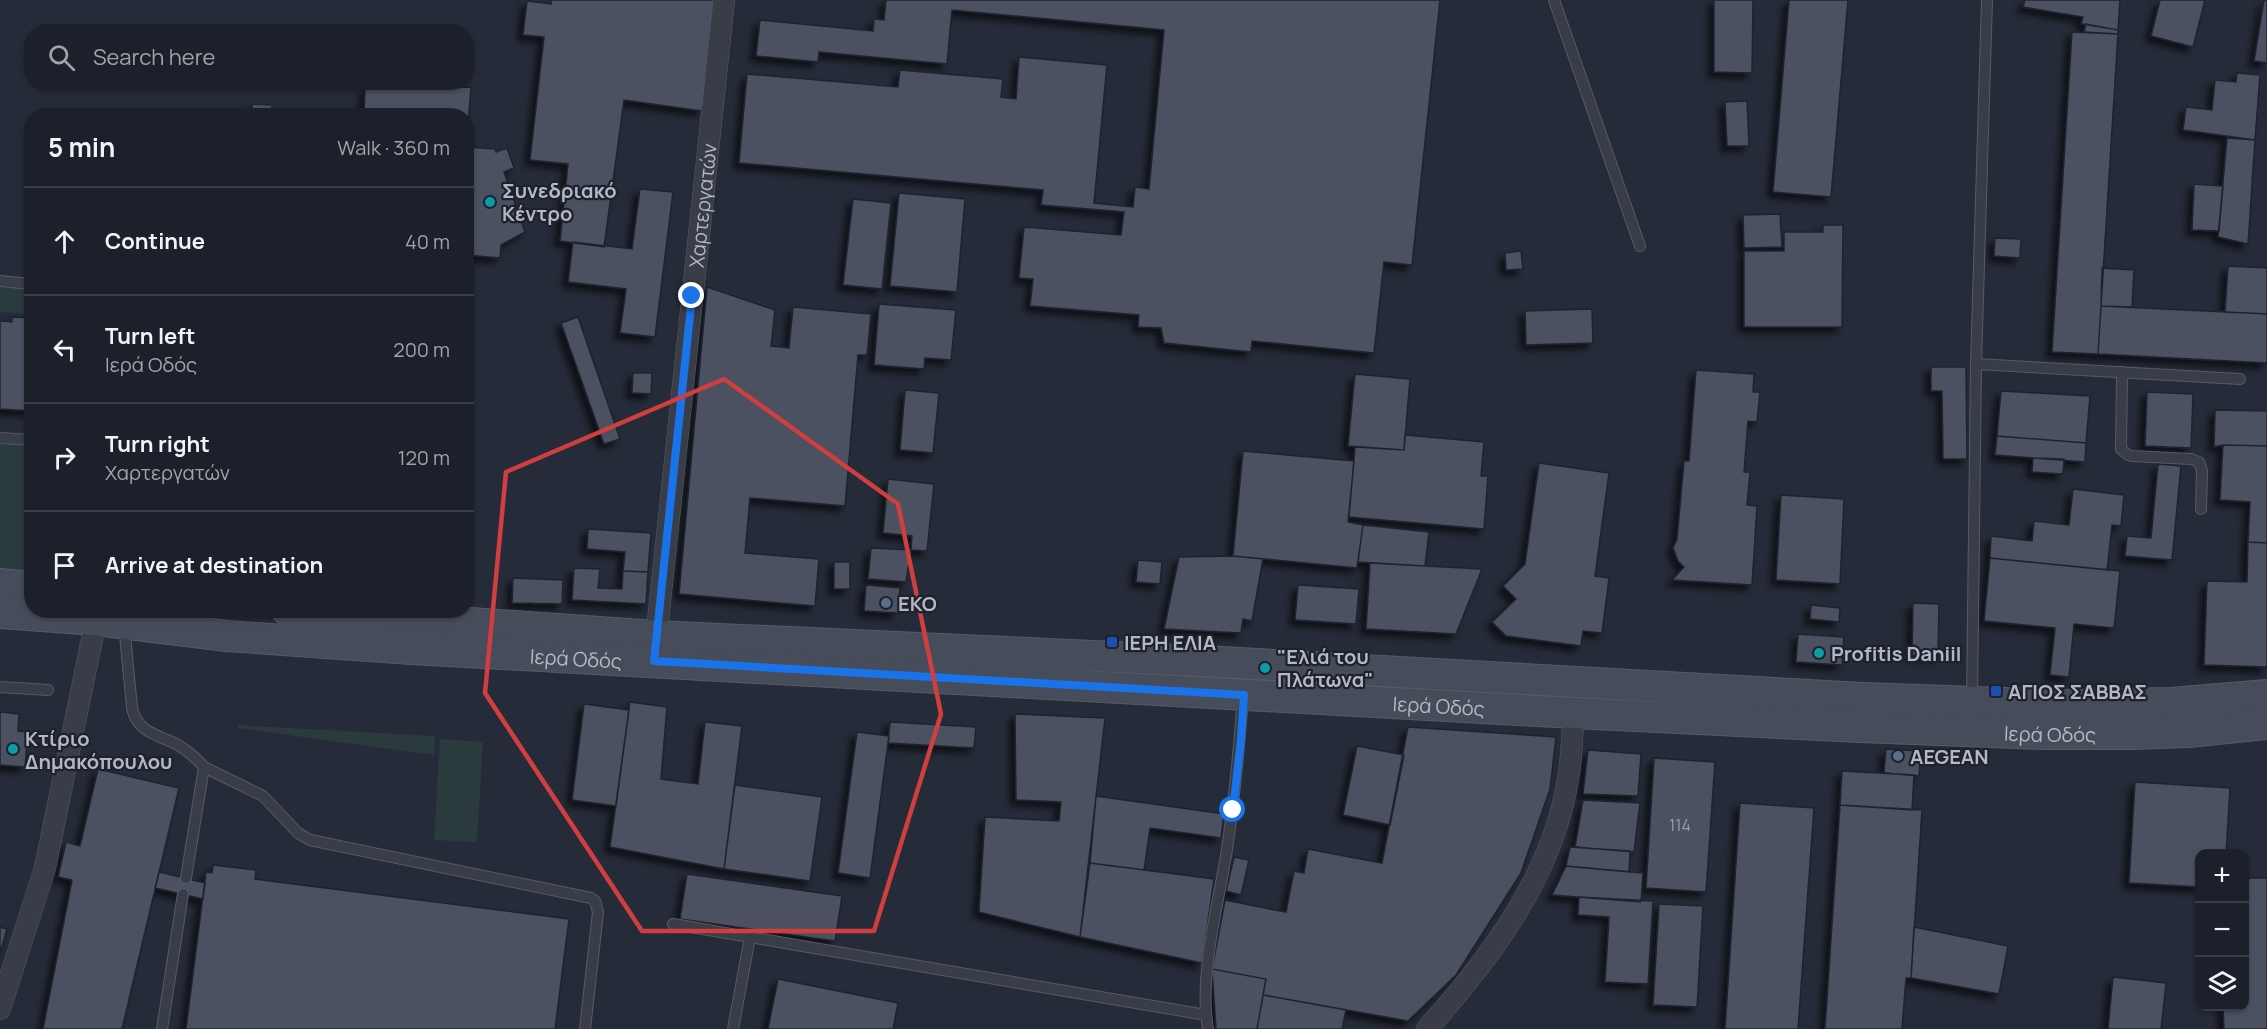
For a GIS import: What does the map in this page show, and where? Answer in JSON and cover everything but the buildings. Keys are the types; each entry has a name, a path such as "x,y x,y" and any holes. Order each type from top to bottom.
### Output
{"main road":[{"path":"0,584 24,586"},
{"name":"Ιερά Οδός","path":"0,612 24,613"},
{"name":"Ιερά Οδός","path":"106,618 227,636 325,644 655,648 1203,661 1754,693 2065,705 2139,704 2267,695"},
{"name":"Ιερά Οδός","path":"364,618 655,648 1244,695 1574,713 2043,734 2168,733 2267,724"}],"street":[{"name":"Χαρτεργατών","path":"655,648 724,0"},
{"path":"0,1009 45,868 106,618"},
{"path":"1427,1029 1465,987 1505,932 1520,909 1534,880 1562,804 1569,773 1574,713"}],"lane":[{"path":"1554,0 1640,246"},
{"path":"1972,701 1976,364 1987,0"},
{"path":"0,281 24,283"},
{"path":"1976,364 2240,379"},
{"path":"2122,372 2121,449 2132,456 2191,459 2199,462 2202,471 2201,509"},
{"path":"0,438 24,440"},
{"path":"106,618 136,720 150,733 189,752 204,767 263,796 298,833 310,840 591,898 595,901 598,912 585,1029"},
{"path":"0,687 48,690"},
{"path":"1208,1029 1207,972 1233,810 1244,695"},
{"path":"186,878 204,767"},
{"path":"162,1029 183,894"},
{"path":"673,924 1206,1015"},
{"path":"733,1029 750,937"}],"highlighted area":[{"path":"724,379 898,504 941,714 874,931 642,931 485,693 506,472"}],"shaded area":[{"path":"0,282 24,284 24,314 0,312"},
{"path":"0,444 24,446 24,576 0,574"},
{"path":"238,725 435,736 434,755 238,728"},
{"path":"440,739 483,742 477,842 434,840"}],"place":[{"name":"Συνεδριακό Κέντρο","path":"490,202"},
{"name":"EKO","path":"886,603"},
{"name":"ΙΕΡΗ ΕΛΙΑ","path":"1112,642"},
{"name":"Profitis Daniil","path":"1819,653"},
{"name":"\"Ελιά του Πλάτωνα\"","path":"1265,668"},
{"name":"ΑΓΙΟΣ ΣΑΒΒΑΣ","path":"1996,691"},
{"name":"Κτίριο Δημακόπουλου","path":"13,749"},
{"name":"AEGEAN","path":"1898,756"}],"route":[{"path":"692,296 654,661 1244,695 1233,810"}]}
